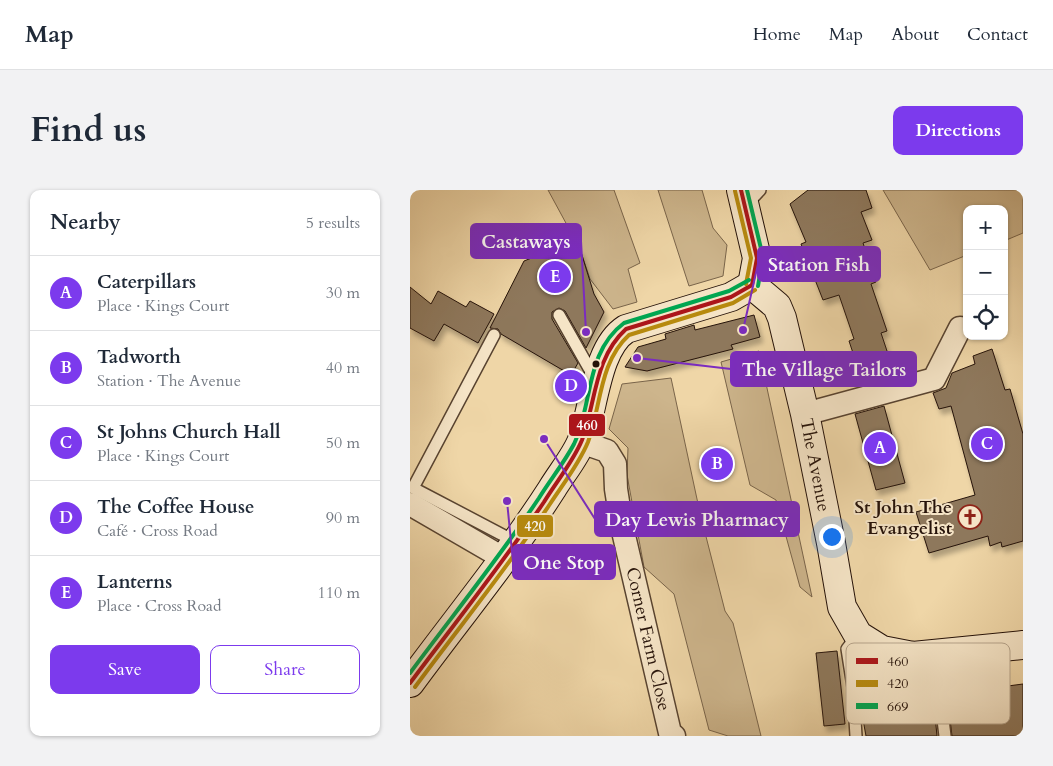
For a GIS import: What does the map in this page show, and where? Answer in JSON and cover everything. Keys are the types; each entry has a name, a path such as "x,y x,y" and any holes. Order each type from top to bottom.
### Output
{"main road":[{"path":"410,683 532,520 581,442 603,361 610,346 626,330 741,291 756,258 748,195"},
{"name":"The Avenue","path":"741,291 777,306 780,312 805,414 842,607 858,634 872,643"},
{"name":"The Avenue","path":"1010,646 1023,645"}],"street":[{"path":"805,414 934,379 960,328"},
{"name":"Corner Farm Close","path":"581,442 607,451 615,464 616,490 622,527 670,733 674,736"},
{"path":"410,504 509,550"}],"lane":[{"path":"559,315 598,382"},
{"path":"494,335 413,488 509,550"},
{"path":"851,643 858,634"}],"shaded area":[{"path":"548,190 614,190 640,263 628,269 637,302 613,309 590,279 580,249"},
{"path":"658,190 702,190 713,228 727,245 723,276 689,286"},
{"path":"883,190 1023,190 1023,233 1008,239 1008,205 963,205 963,257 930,270"},
{"path":"759,351 812,597 800,587 776,500 750,485 721,362"},
{"path":"671,378 700,513 725,611 733,623 761,736 728,736 709,730 674,594 644,567 627,475 628,448 609,429 622,384"}],"building":[{"path":"808,190 866,190 872,208 861,212 872,240 863,243 876,282 871,284 887,331 881,333 892,366 861,377 849,341 854,339 839,295 823,300 801,244 806,242 790,204"},
{"path":"580,249 594,294 604,312 586,348 565,311 559,308 552,312 552,319 578,363 571,375 501,334 498,329 490,328 524,261 549,251 555,258"},
{"path":"410,287 431,304 438,291 466,307 470,301 494,314 478,343 444,324 434,341 410,328"},
{"path":"754,315 760,337 731,345 733,349 647,371 625,367 638,347 666,339 665,334 694,325 695,330"},
{"path":"992,349 1005,390 1010,389 1023,434 1023,541 1002,547 1001,542 990,546 988,536 929,553 916,512 975,495 951,406 939,409 933,393 946,388 952,373 975,364 973,356"},
{"path":"884,406 905,483 876,490 855,414"},
{"path":"837,651 845,724 824,726 816,653"},
{"path":"1023,684 1023,736 952,736 951,724 1010,724 1010,686"},
{"path":"864,724 936,724 937,736 866,736"}],"transit line":[{"name":"460","path":"741,190 757,258 752,285"},
{"name":"669","path":"747,190 763,257 758,286"},
{"name":"420","path":"735,191 751,258 746,284"},
{"name":"669","path":"410,673 508,542 570,451 580,429 596,363 611,335 624,323 729,291 749,280"},
{"name":"460","path":"410,683 512,548 574,456 587,426 597,381 615,341 626,329 731,297 752,285"},
{"name":"420","path":"415,687 518,551 575,466 588,442 606,371 619,346 629,335 733,303 755,290"}],"place":[{"name":"Lanterns","path":"555,277"},
{"name":"Station Fish","path":"743,330"},
{"name":"Castaways","path":"586,332"},
{"name":"The Village Tailors","path":"637,358"},
{"name":"The Coffee House","path":"571,386"},
{"name":"Day Lewis Pharmacy","path":"544,439"},
{"name":"St Johns Church Hall","path":"987,444"},
{"name":"Caterpillars","path":"880,448"},
{"name":"Tadworth","path":"717,464"},
{"name":"One Stop","path":"507,501"},
{"name":"St John The Evangelist","path":"970,517"}]}
